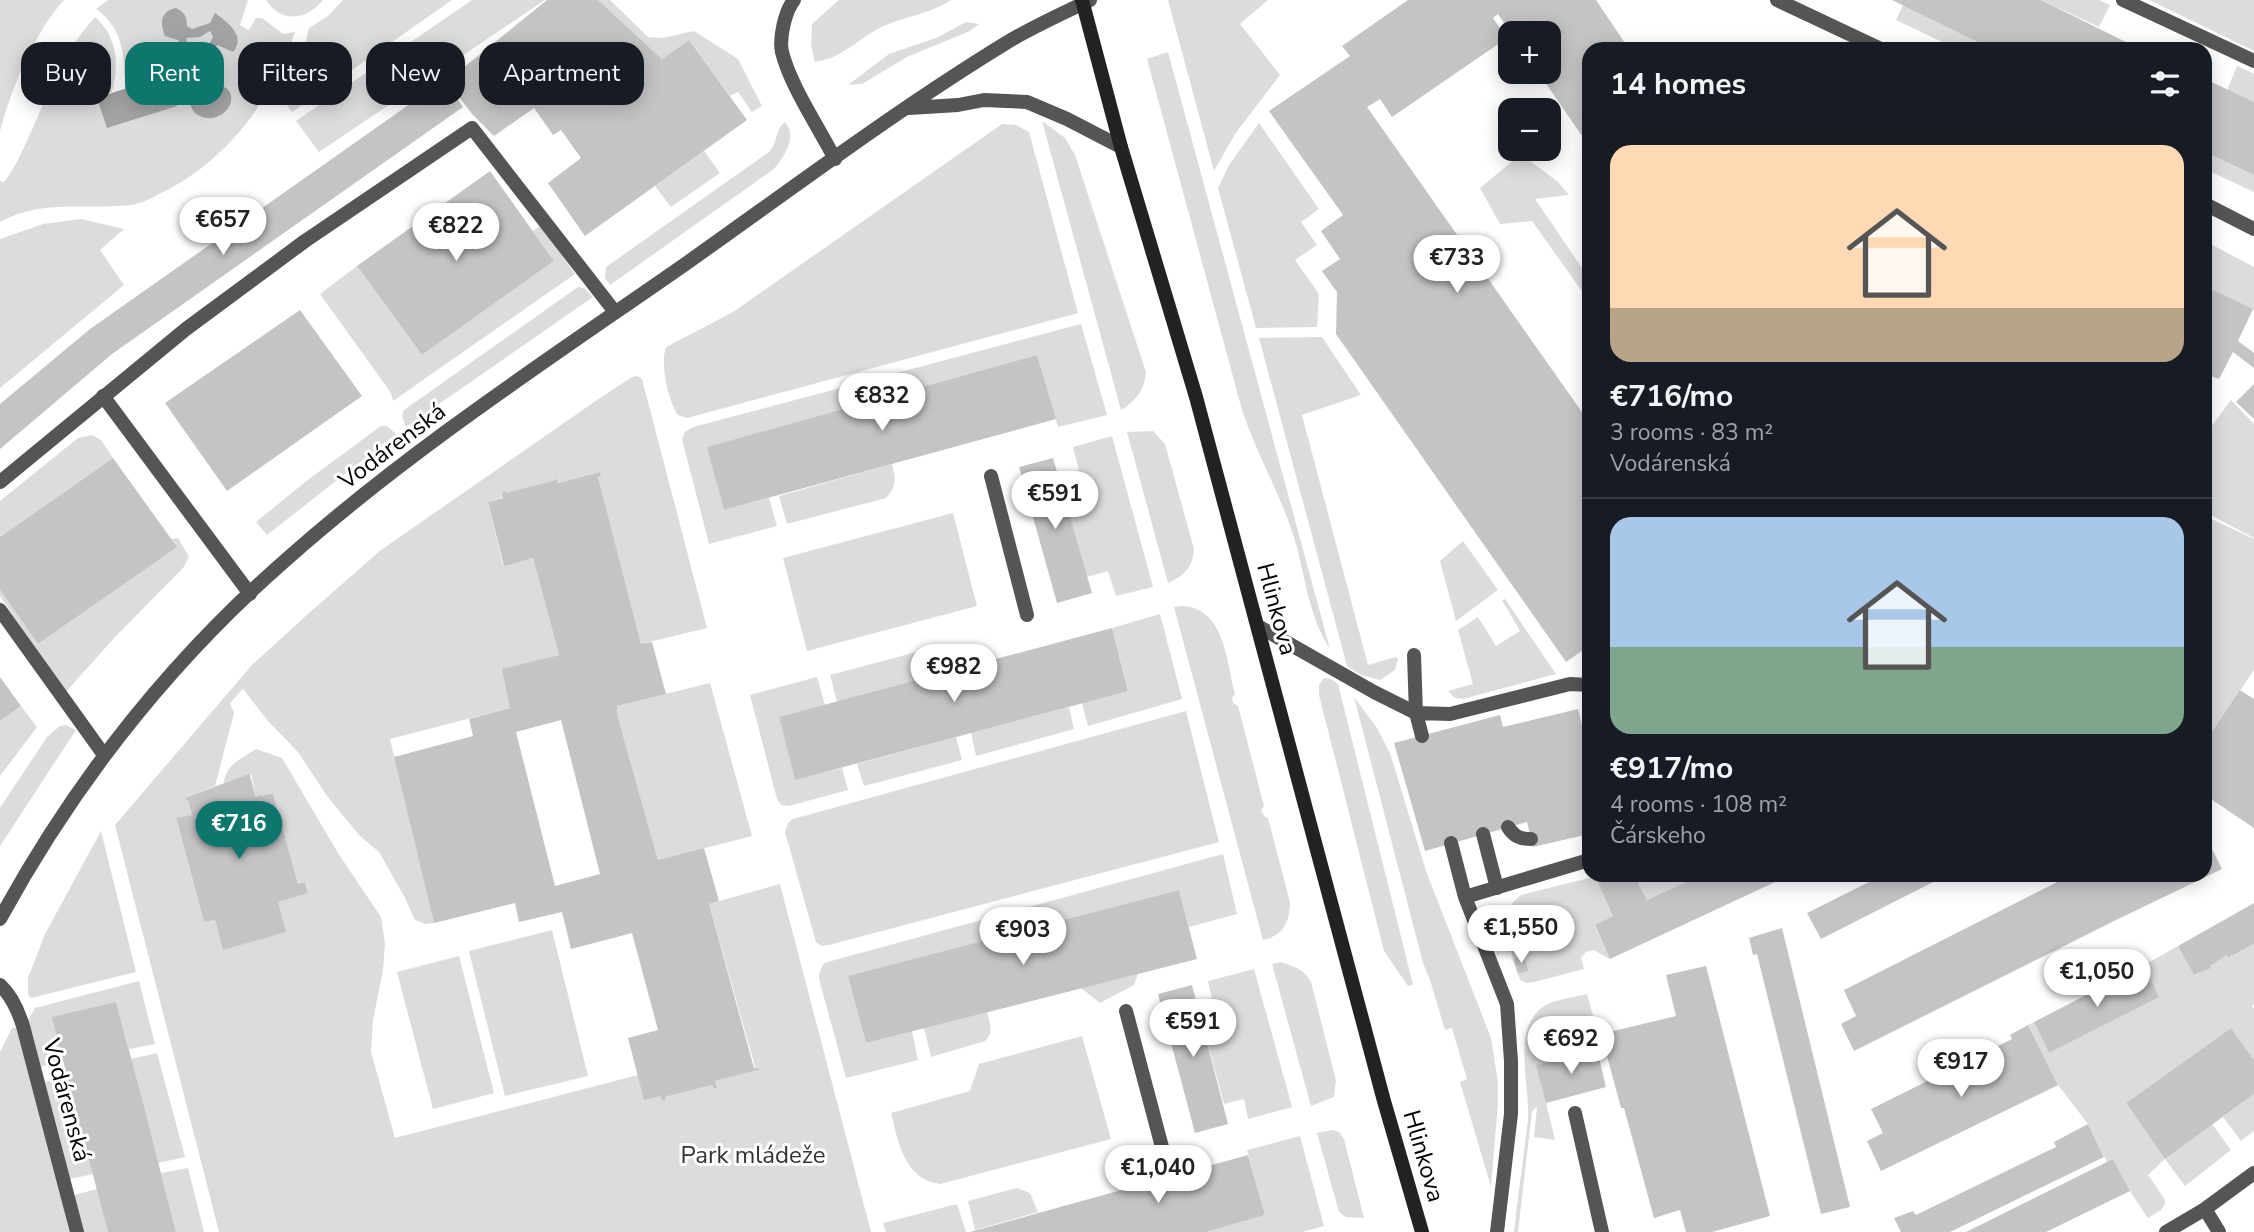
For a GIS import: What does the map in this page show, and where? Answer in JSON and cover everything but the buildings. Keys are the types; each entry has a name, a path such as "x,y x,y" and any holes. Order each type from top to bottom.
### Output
{"main road":[{"name":"Hlinkova","path":"1085,1 1121,147 1196,397 1384,1101 1422,1232"}],"street":[{"path":"794,0 784,27 782,50 796,84 835,159"},
{"path":"1777,0 1866,42"},
{"path":"2123,0 2254,61"},
{"name":"Vodárenská","path":"0,919 31,863 104,755 171,675 287,559 395,469 615,312 907,108 1008,41 1085,1"},
{"path":"907,108 958,105 984,100 1027,102 1121,147"},
{"path":"0,482 186,329 304,241 472,128 615,312"},
{"path":"2212,208 2254,229"},
{"path":"103,396 250,594"},
{"path":"991,476 1027,615"},
{"path":"0,610 104,755"},
{"path":"1258,626 1416,713 1452,720 1570,684 1582,685"},
{"path":"1414,654 1416,713 1422,736"},
{"path":"1508,827 1514,835 1531,839"},
{"path":"1483,834 1497,888"},
{"path":"1451,843 1465,897 1507,1003 1511,1114 1497,1232"},
{"path":"1465,897 1582,862"},
{"name":"Vodárenská","path":"0,985 17,1009 23,1026 77,1232"},
{"path":"1126,1011 1162,1147"},
{"path":"1575,1113 1602,1232"},
{"path":"2166,1232 2205,1209 2254,1173"},
{"path":"2205,1209 2219,1232"}],"green space":[{"path":"0,0 64,0 35,42 21,42 21,71 0,131"},
{"path":"108,0 248,0 240,25 249,30 256,18 262,18 283,34 295,32 291,42 238,42 238,105 259,105 226,146 185,180 132,205 32,210 0,222 0,181 4,182 13,170 43,105 111,105 111,93 125,89 125,105 224,105 224,42 125,42 125,77 122,49 117,34 109,21 96,9"},
{"path":"266,0 323,0 309,12 286,16 272,8"},
{"path":"343,0 452,0 392,42 366,42 366,60 352,70 352,42 306,42 309,28 328,16"},
{"path":"472,0 545,0 465,54 465,42 411,42"},
{"path":"598,0 610,0 648,37 663,38 694,31 738,59 762,106 752,112 738,92 730,96 689,40 662,59"},
{"path":"839,0 951,0 935,9 884,26 843,52 815,62 811,45 812,24"},
{"path":"1168,0 1268,0 1240,24 1280,75 1235,134 1214,171"},
{"path":"2041,0 2099,0 2110,5 2099,27"},
{"path":"2149,0 2254,0 2254,51 2240,44"},
{"path":"1903,5 1976,42 1942,42 1896,20"},
{"path":"95,17 108,33 115,51 116,71 112,92 111,42 76,42"},
{"path":"966,22 979,24 970,31 907,57 862,84 848,85 889,54 936,38"},
{"path":"1168,52 1330,649 1311,607 1286,516 1242,410 1147,59"},
{"path":"2237,66 2254,74 2254,102 2227,90"},
{"path":"366,73 366,105 389,105 319,152 296,121 319,105 352,105 352,82"},
{"path":"287,105 302,105 292,112"},
{"path":"1042,121 1065,138 1075,155 1146,372 1139,394 1121,410"},
{"path":"785,122 789,128 790,140 774,169 610,285 605,278 606,267 769,152"},
{"path":"1259,123 1319,209 1301,222 1317,245 1295,260 1319,294 1317,327 1256,328 1218,188 1229,165"},
{"path":"1002,124 1016,125 1029,132 1078,313 687,418 678,415 666,382 666,347 733,312"},
{"path":"704,151 720,173 671,207 655,186"},
{"path":"2212,155 2254,175 2254,192 2212,172"},
{"path":"1513,161 1530,161 1558,182 1569,195 1535,199 1582,268 1582,291 1532,221 1500,224 1480,188"},
{"path":"81,219 124,229 100,250 124,285 0,388 0,239 43,224"},
{"path":"541,225 575,274 393,401 391,393 320,294 357,266 422,355 554,261 533,231"},
{"path":"2212,245 2254,267 2254,310 2212,289"},
{"path":"578,287 584,288 593,297 406,427 402,416 404,410"},
{"path":"1081,324 1107,415 1058,427 1037,355 708,447 724,510 769,498 777,526 709,544 682,439 685,432 693,427"},
{"path":"1322,337 1361,395 1302,415 1368,665 1396,657 1398,659 1395,670 1380,680 1361,675 1347,666 1259,338"},
{"name":"Park mládeže","path":"638,376 642,379 707,628 641,644 598,478 601,477 599,472 558,483 556,478 488,502 503,565 533,558 559,655 526,664 510,708 390,739 434,923 425,924 415,920 379,852 360,836 327,796 298,752 268,721 243,689 230,703 234,713 215,786 185,798 192,815 176,819 204,922 215,920 223,949 278,902 308,892 305,882 298,884 273,793 256,797 251,773 224,783 227,771 256,749 282,758 338,853 381,917 385,943 383,970 373,1020 371,1052 395,1138 638,1075 662,1101 665,1097 712,1085 716,1088 715,1081 756,1070 709,904 780,884 871,1232 219,1232 115,825 252,665 381,550 600,398 632,377"},
{"path":"2231,400 2254,424 2254,538 2212,516 2212,426"},
{"path":"381,426 387,426 396,434 267,535 256,522"},
{"path":"1153,431 1165,444 1194,549 1187,570 1168,583 1127,432"},
{"path":"92,435 101,440 113,458 0,537 0,501 78,438"},
{"path":"1112,436 1153,587 1116,596 1108,571 1087,577 1058,476 1079,470 1073,447"},
{"path":"892,464 895,482 886,498 787,524 779,496"},
{"path":"953,513 977,606 807,651 783,558"},
{"path":"2212,519 2254,539 2254,670 2212,732"},
{"path":"178,538 189,557 183,568 65,693 0,596 0,590 38,644 176,547 171,539"},
{"path":"1463,541 1498,590 1456,621 1440,561"},
{"path":"1505,599 1556,674 1463,699 1455,698 1448,691 1473,684 1458,630 1478,617 1496,646 1520,631 1502,600"},
{"path":"1181,606 1207,615 1215,625 1226,651 1235,694 1233,703 1238,706 1264,806 1261,810 1268,818 1290,902 1289,916 1284,927 1276,935 1263,940 1174,607"},
{"path":"1160,614 1182,699 1088,726 1082,703 1128,690 1112,628"},
{"path":"924,650 940,656 948,672 837,702 830,675"},
{"path":"817,677 825,705 779,717 795,779 842,768 848,790 789,806 781,805 777,799 750,695"},
{"path":"1324,678 1338,684 1413,985 1408,986 1384,951 1319,695 1319,685"},
{"path":"710,683 752,836 658,860 617,706"},
{"path":"1354,697 1377,728 1390,753 1426,871 1491,1038 1498,1082 1498,1103 1491,1187 1460,1082 1467,1079 1452,1028 1445,1030 1423,963"},
{"path":"21,706 37,727 0,776 0,721"},
{"path":"1069,707 1074,729 976,756 971,733"},
{"path":"1186,711 1219,842 829,945 821,946 816,942 785,832 788,823 793,819"},
{"path":"66,725 76,730 0,846 0,808 47,737 60,726"},
{"path":"956,737 962,760 864,786 857,764"},
{"path":"101,831 136,972 31,998 28,994 28,978 45,934"},
{"path":"1223,854 1237,914 1189,927 1179,890 849,976 866,1043 912,1031 918,1060 846,1078 819,979 824,963"},
{"path":"1582,880 1582,882 1599,882 1613,916 1595,926 1610,959 1594,950 1586,952 1581,958 1584,969 1534,982 1520,980 1518,974 1529,971 1523,956 1513,959 1504,923 1509,907 1521,895"},
{"path":"1638,882 1686,882 1647,900"},
{"path":"552,930 588,1076 505,1096 469,951"},
{"path":"2254,944 2254,1060 2231,1028 2126,1103 2165,1159 2148,1175 2164,1198 2165,1204 2148,1218 2113,1159 2107,1162 2088,1124 2058,1085 2028,1025 2034,1022 2049,1053 2158,997 2144,965 2178,946 2195,975 2227,955 2229,958"},
{"path":"459,956 494,1093 433,1109 397,972"},
{"path":"1281,962 1299,969 1311,982 1336,1081 1334,1097 1311,1106 1272,964"},
{"path":"1254,969 1292,1107 1248,1119 1244,1099 1224,1104 1197,1004 1212,999 1208,981"},
{"path":"1138,974 1134,985 1100,1003 1081,988"},
{"path":"139,981 155,1044 129,1049 116,1003 53,1017 63,1060 41,1067 28,1021 35,1008"},
{"path":"1587,994 1604,1047 1537,1065 1555,1140 1534,1137 1537,1107 1532,1111 1518,1232 1514,1232 1528,1119 1526,1035 1530,1023 1541,1008 1553,1002"},
{"path":"987,1012 990,1031 985,1041 931,1057 924,1028"},
{"path":"17,1027 45,1127 69,1232 0,1232 0,1052 12,1028"},
{"path":"1082,1036 1111,1139 940,1184 928,1181 911,1167 900,1147 891,1113 970,1091 979,1064"},
{"path":"157,1053 185,1157 158,1163 131,1059"},
{"path":"67,1076 93,1174 70,1179 45,1082"},
{"path":"2254,1094 2254,1131 2241,1141 2223,1117"},
{"path":"2212,1124 2231,1150 2185,1186 2165,1159"},
{"path":"1333,1130 1339,1132 1344,1139 1364,1218 1346,1217 1339,1212 1317,1133"},
{"path":"1300,1136 1324,1226 1302,1232 1206,1232 1265,1215 1247,1150"},
{"path":"1181,1156 1189,1171 1123,1189 1138,1159"},
{"path":"188,1168 204,1232 176,1232 161,1173"},
{"path":"1017,1188 1030,1193 1038,1212 975,1230 968,1201"},
{"path":"97,1189 108,1232 84,1232 74,1195"},
{"path":"957,1204 966,1232 886,1232 883,1223"}],"shaded area":[{"path":"176,8 183,13 187,26 192,29 210,23 215,13 234,30 237,46 233,52 224,48 224,42 210,42 213,37 210,31 200,37 186,38 187,42 179,42 165,36 162,22 167,12"},
{"path":"224,88 229,91 231,103 223,114 210,118 202,117 191,105 224,105"},
{"path":"125,89 125,105 177,106 107,128 99,105 111,105 111,93"}]}
